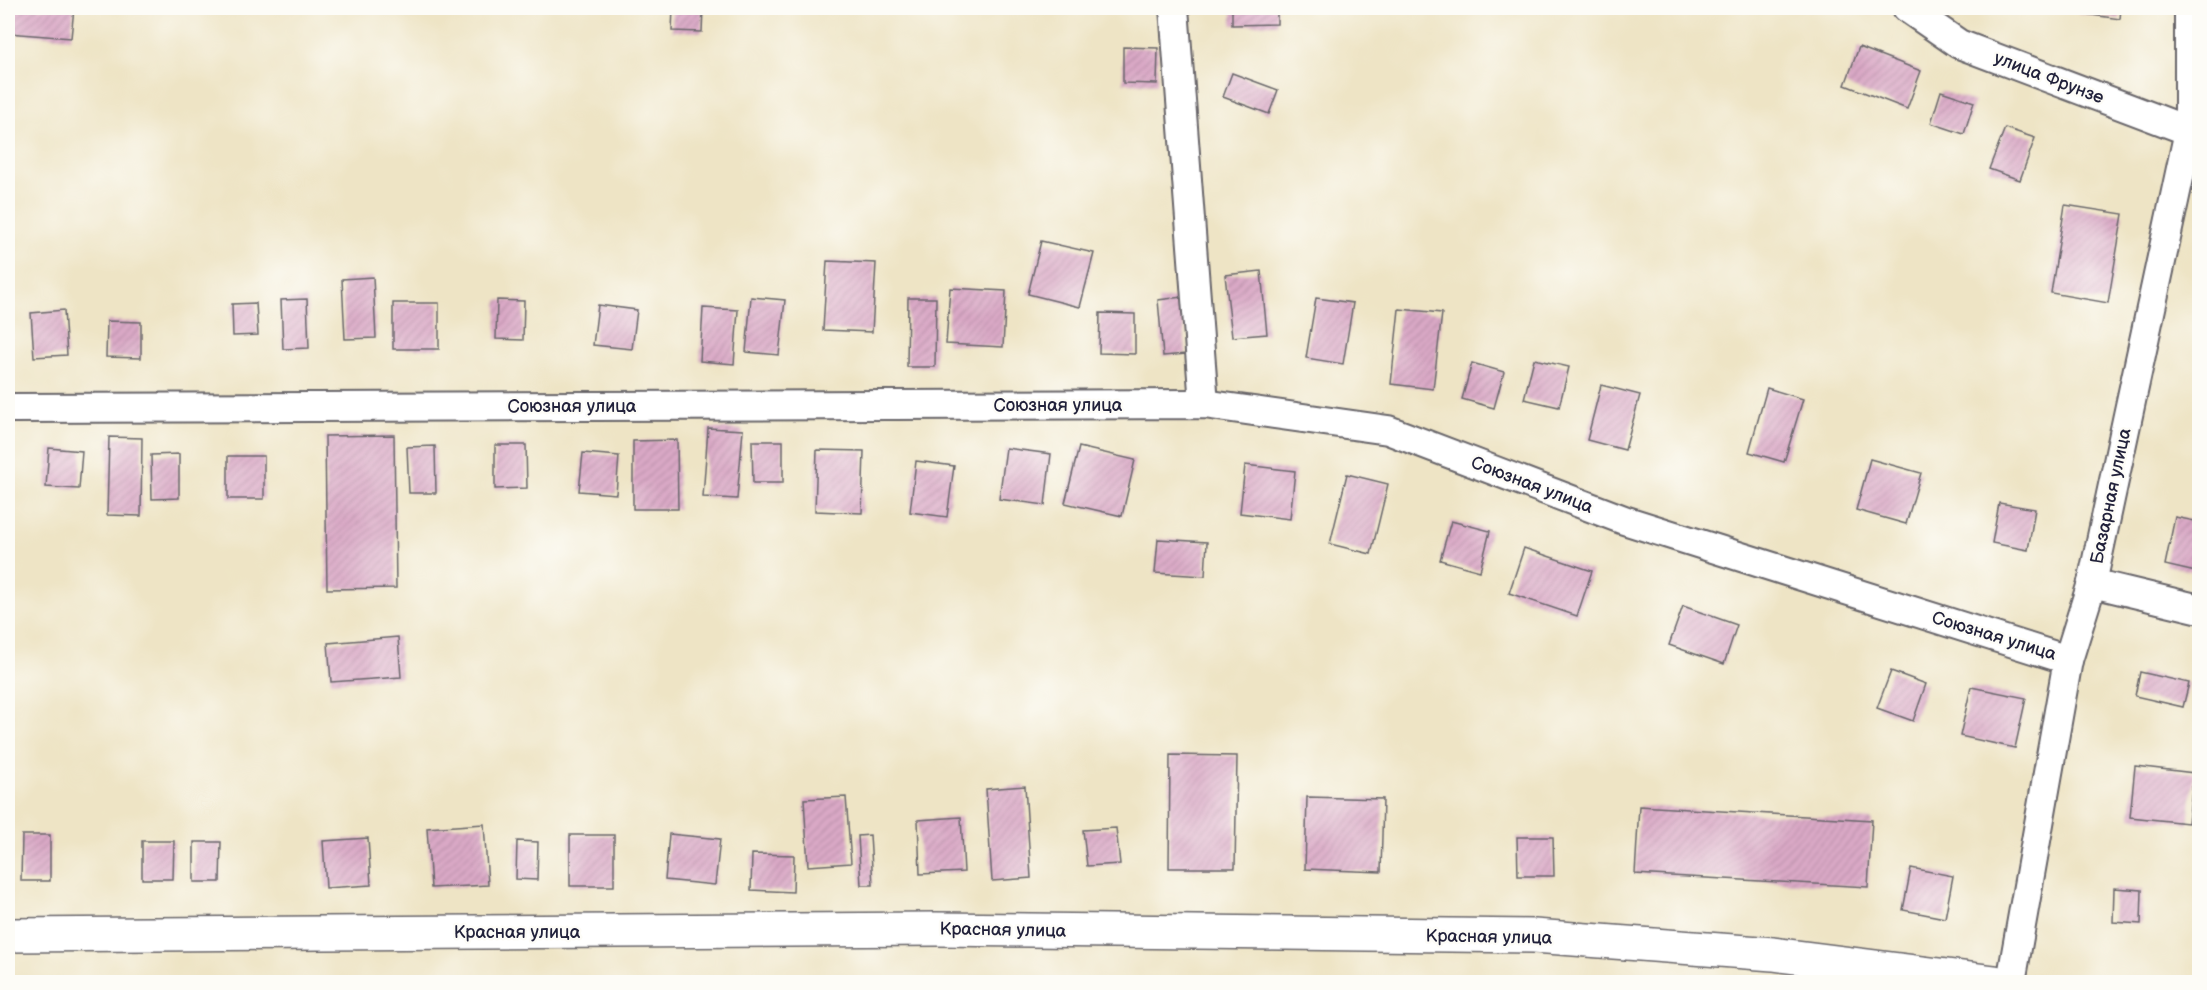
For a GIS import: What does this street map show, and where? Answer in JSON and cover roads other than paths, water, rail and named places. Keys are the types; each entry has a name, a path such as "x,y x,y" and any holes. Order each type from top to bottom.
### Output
{"street":[{"path":"1174,8 1204,404"},
{"name":"улица Фрунзе","path":"1907,8 1959,44 2194,131"},
{"name":"Базарная улица","path":"2010,982 2068,660 2092,583 2194,131 2189,8"},
{"name":"Союзная улица","path":"8,408 1204,404 1388,430 1623,520 2068,660"},
{"path":"2092,583 2199,609"},
{"name":"Красная улица","path":"8,935 936,929 1534,936 1773,954 1995,982"}]}
